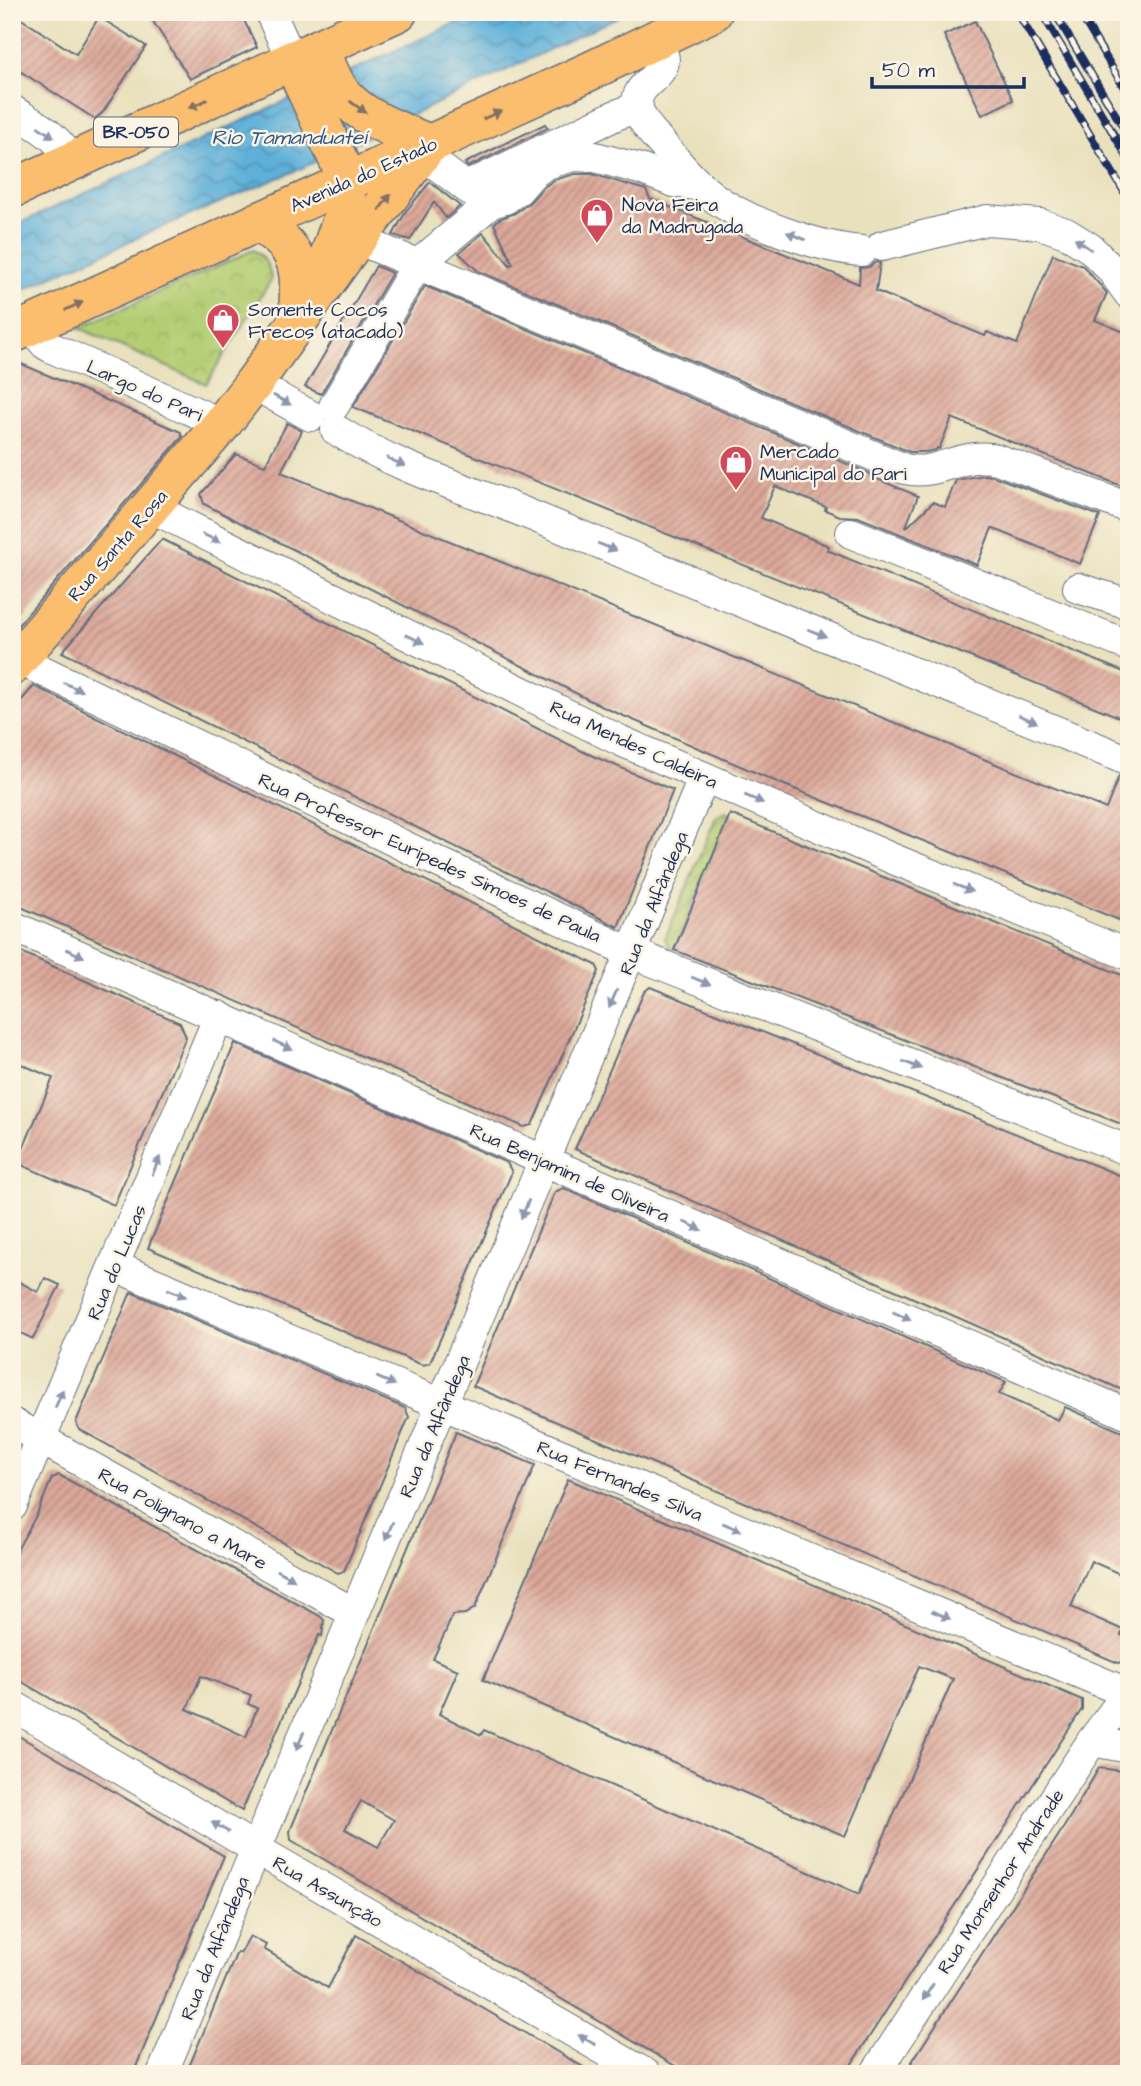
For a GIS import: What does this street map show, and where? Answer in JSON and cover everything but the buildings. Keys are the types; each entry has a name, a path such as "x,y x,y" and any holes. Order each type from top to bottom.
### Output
{"main road":[{"name":"BR-050","path":"12,189 309,61 398,12"},
{"name":"Avenida do Estado","path":"21,330 257,222 344,172 419,144 657,40 713,12"},
{"path":"309,61 357,108 419,144"},
{"path":"309,61 344,172"},
{"name":"Largo do Pari","path":"222,424 357,239 419,144"},
{"name":"Largo do Pari","path":"300,316 305,296 324,268 337,237 343,216 344,172"},
{"path":"257,222 287,243 293,252 300,316"},
{"name":"Rua Santa Rosa","path":"14,660 222,424"}],"street":[{"path":"270,12 309,61"},
{"path":"657,40 663,52 663,65 642,89 637,100 643,120 682,168 712,196 739,214 810,242 872,249 987,220 1040,224 1066,233 1090,248 1111,269 1129,294"},
{"path":"466,187 616,114 638,107"},
{"path":"12,110 59,141 72,162"},
{"path":"419,144 466,187 491,203"},
{"path":"327,417 417,265 491,203 505,199 546,164 573,156 594,157 640,169 674,182 701,186"},
{"path":"357,239 905,469 919,472 955,461 986,457 998,459 1129,508"},
{"name":"Largo do Pari","path":"21,330 51,348 222,424"},
{"path":"253,384 327,417 364,447 407,468 506,505 1129,761"},
{"name":"Rua Mendes Caldeira","path":"150,507 621,741 891,858 1129,955"},
{"path":"851,533 1129,646"},
{"path":"1078,588 1129,604"},
{"name":"Rua Professor Eurípedes Simoes de Paula","path":"14,660 632,953 1129,1151"},
{"name":"Rua da Alfândega","path":"162,2074 704,777"},
{"name":"Rua Benjamim de Oliveira","path":"12,926 1129,1415"},
{"name":"Rua do Lucas","path":"12,1506 219,1017"},
{"name":"Rua Fernandes Silva","path":"114,1266 1128,1692"},
{"name":"Rua Polignano a Mare","path":"12,1423 354,1613"},
{"name":"Rua Monsenhor Andrade","path":"875,2074 1092,1741 1128,1692"},
{"name":"Rua Assunção","path":"12,1705 646,2074"},
{"path":"1092,1741 1129,1748"}],"green space":[{"path":"253,250 266,263 271,280 206,384 79,328"},
{"path":"725,812 730,814 674,950 670,949 665,939 716,817"}],"water":[{"name":"Rio Tamanduateí","path":"479,12 628,12 302,168 150,232 12,295 12,227"}],"railway":[{"path":"1017,12 1129,200"},
{"path":"1041,12 1129,160"},
{"path":"1054,12 1129,137"},
{"path":"1079,12 1129,96"}],"place":[{"name":"Nova Feira da Madrugada","path":"597,245"},
{"name":"Somente Cocos Frecos (atacado)","path":"223,350"},
{"name":"Mercado Municipal do Pari","path":"736,492"}]}
